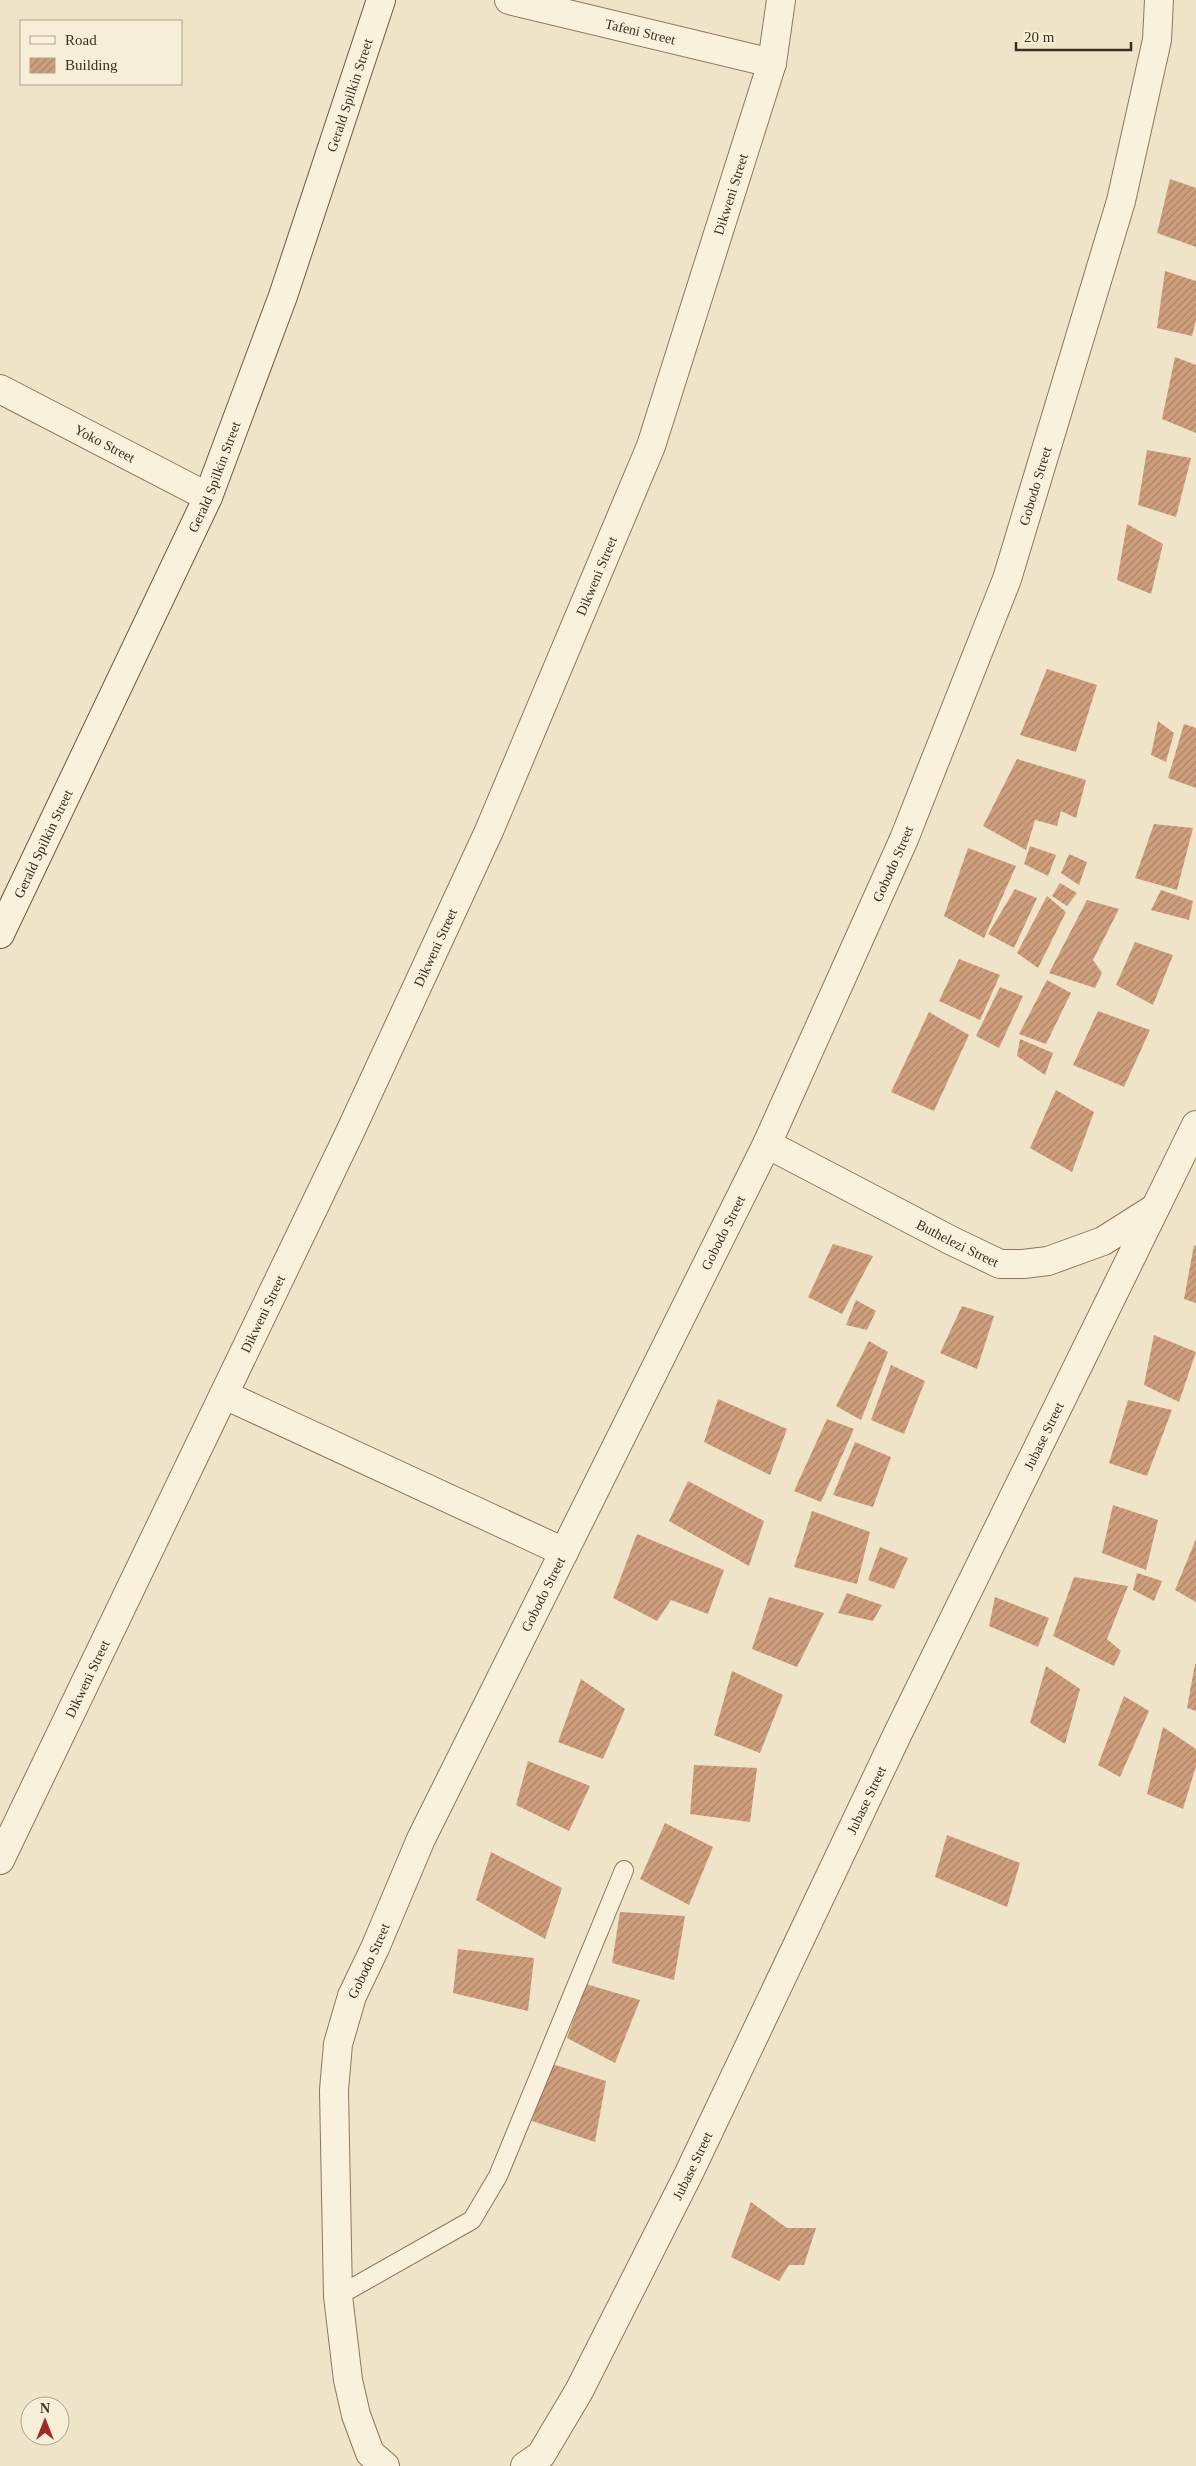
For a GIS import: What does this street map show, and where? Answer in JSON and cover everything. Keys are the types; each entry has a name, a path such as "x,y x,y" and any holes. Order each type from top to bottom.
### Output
{"street":[{"name":"Gerald Spilkin Street","path":"0,934 208,497 283,296 381,0"},
{"name":"Tafeni Street","path":"509,0 772,63"},
{"name":"Dikweni Street","path":"0,1860 350,1132 489,831 651,446 772,63 781,0"},
{"name":"Gobodo Street","path":"378,2459 356,2415 348,2380 338,2296 334,2090 338,2044 352,1996 375,1948 421,1839 767,1144 904,839 1007,579 1121,201 1157,40 1159,0"},
{"name":"Yoko Street","path":"0,389 208,497"},
{"name":"Jubase Street","path":"525,2466 541,2455 579,2391 685,2182 898,1733 1108,1309 1154,1208 1196,1125"},
{"name":"Buthelezi Street","path":"767,1144 952,1241 1000,1264 1048,1261 1103,1241 1154,1208"},
{"path":"225,1395 564,1552"}],"lane":[{"path":"338,2296 472,2220 498,2176 624,1870"}],"building":[{"path":"1170,179 1196,188 1196,247 1157,233"},
{"path":"1165,271 1196,281 1196,320 1192,336 1157,328"},
{"path":"1175,357 1196,365 1196,433 1162,419"},
{"path":"1147,450 1191,458 1176,517 1138,505"},
{"path":"1127,524 1163,544 1151,594 1117,580"},
{"path":"1047,669 1097,685 1076,752 1020,735"},
{"path":"1158,721 1174,733 1166,762 1151,755"},
{"path":"1184,724 1196,728 1196,788 1168,778"},
{"path":"1017,759 1086,780 1076,818 1061,811 1057,826 1035,820 1026,850 983,826"},
{"path":"1154,824 1193,828 1177,890 1135,878"},
{"path":"1030,846 1056,855 1048,876 1024,864"},
{"path":"968,848 1016,866 984,938 944,916"},
{"path":"1069,854 1087,862 1079,885 1061,873"},
{"path":"1060,883 1077,893 1067,906 1052,896"},
{"path":"1015,889 1037,898 1014,948 988,934"},
{"path":"1161,890 1193,901 1189,920 1151,910"},
{"path":"1047,896 1066,912 1038,968 1017,953"},
{"path":"1087,900 1119,909 1093,960 1102,973 1095,988 1049,973"},
{"path":"1135,942 1173,955 1153,1005 1116,985"},
{"path":"959,959 1000,975 980,1020 939,1001"},
{"path":"1047,980 1071,993 1046,1044 1019,1034"},
{"path":"1000,987 1023,996 999,1048 976,1036"},
{"path":"1098,1011 1150,1030 1124,1087 1073,1065"},
{"path":"929,1012 969,1035 934,1111 891,1092"},
{"path":"1020,1039 1053,1053 1045,1075 1017,1056"},
{"path":"1056,1090 1094,1112 1072,1172 1030,1148"},
{"path":"833,1244 873,1256 842,1314 808,1297"},
{"path":"1194,1245 1196,1246 1196,1303 1184,1299"},
{"path":"856,1300 876,1311 867,1330 846,1325"},
{"path":"962,1306 994,1316 977,1369 940,1353"},
{"path":"1154,1335 1196,1352 1179,1402 1144,1385"},
{"path":"869,1341 888,1352 861,1420 836,1406"},
{"path":"891,1365 925,1381 904,1434 871,1420"},
{"path":"718,1399 787,1429 770,1475 704,1442"},
{"path":"1128,1400 1172,1410 1147,1476 1109,1463"},
{"path":"827,1419 854,1429 821,1502 794,1491"},
{"path":"855,1442 891,1457 873,1507 833,1495"},
{"path":"688,1481 764,1521 749,1566 669,1521"},
{"path":"1113,1505 1158,1520 1146,1570 1102,1553"},
{"path":"812,1511 870,1532 857,1584 794,1567"},
{"path":"637,1534 724,1570 708,1614 671,1600 657,1621 613,1598"},
{"path":"1196,1539 1196,1602 1175,1590"},
{"path":"880,1547 908,1558 894,1589 868,1580"},
{"path":"1137,1573 1162,1581 1154,1601 1133,1590"},
{"path":"1074,1577 1128,1586 1107,1639 1121,1651 1114,1666 1053,1636"},
{"path":"847,1593 882,1605 873,1621 838,1613"},
{"path":"769,1597 824,1613 797,1667 752,1649"},
{"path":"995,1597 1049,1618 1038,1647 989,1626"},
{"path":"1196,1664 1196,1711 1187,1708"},
{"path":"1046,1666 1080,1689 1065,1744 1030,1723"},
{"path":"732,1671 783,1695 760,1753 714,1735"},
{"path":"581,1679 625,1709 603,1759 558,1742"},
{"path":"1124,1696 1149,1711 1120,1777 1098,1765"},
{"path":"1163,1727 1196,1749 1196,1766 1183,1809 1147,1794"},
{"path":"528,1761 590,1786 569,1831 516,1805"},
{"path":"694,1765 757,1768 750,1822 690,1814"},
{"path":"665,1823 713,1847 689,1905 640,1879"},
{"path":"947,1835 1020,1863 1007,1907 935,1877"},
{"path":"491,1852 562,1888 545,1939 476,1900"},
{"path":"620,1912 685,1916 674,1980 612,1963"},
{"path":"458,1949 534,1958 528,2011 453,1993"},
{"path":"586,1984 640,2000 615,2063 567,2038"},
{"path":"549,2063 606,2081 595,2142 532,2121"},
{"path":"751,2202 787,2228 816,2228 804,2265 789,2265 779,2281 731,2257"}]}
